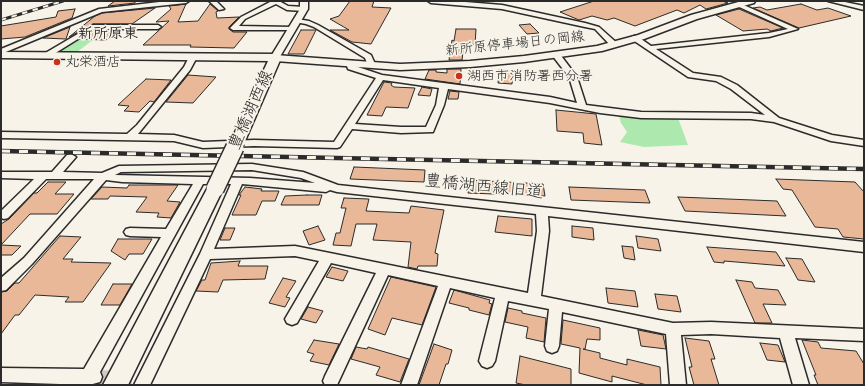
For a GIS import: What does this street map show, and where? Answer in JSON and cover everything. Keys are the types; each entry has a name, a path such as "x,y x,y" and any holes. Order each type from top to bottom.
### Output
{"main road":[{"name":"新所原停車場日の岡線","path":"275,58 400,67 425,67 556,55 587,51 614,44 694,17 751,1"},
{"name":"豊橋湖西線","path":"1,53 275,58 238,141 208,185 100,380"}],"street":[{"path":"1,53 101,10 186,1"},
{"path":"212,1 221,9"},
{"path":"431,1 506,8 585,25 597,28 614,44"},
{"path":"831,1 864,8"},
{"path":"304,5 286,8 276,2 244,18 233,28 294,25 307,22 368,57 371,64"},
{"path":"275,58 304,5"},
{"path":"649,48 769,35 795,30 739,5"},
{"path":"46,55 93,27 158,27"},
{"path":"634,38 691,75 718,79 734,87 776,120"},
{"path":"556,55 573,77 582,106"},
{"path":"129,138 140,127 187,68 193,57"},
{"path":"350,63 351,68 381,77 526,96 600,110 641,115 751,116 776,120 831,138 864,143"},
{"path":"1,135 174,138 203,145 254,143 337,145 381,77"},
{"path":"350,126 430,130 440,105 444,86"},
{"path":"4,215 71,157"},
{"name":"豊橋湖西線旧道","path":"103,176 119,169 252,167 303,175 337,188 864,247"},
{"path":"1,176 103,176 122,179 208,185 238,181 337,188"},
{"path":"1,286 28,261 66,220 103,176"},
{"path":"142,385 206,254 238,181"},
{"path":"1,375 100,380 171,232 208,185"},
{"path":"534,300 543,231 542,210"},
{"path":"130,232 171,232"},
{"path":"206,254 294,252 384,269 673,329 711,328 864,335"},
{"path":"292,318 327,259"},
{"path":"331,381 384,269"},
{"path":"409,385 446,282"},
{"path":"487,361 503,294"},
{"path":"552,346 556,305"},
{"path":"673,329 678,385"},
{"path":"786,331 801,385"}],"green space":[{"path":"74,39 93,40 77,52 56,52"},
{"path":"619,116 678,118 688,145 644,147 620,142 627,132 621,123"}],"building":[{"path":"115,1 135,1 135,3 108,6"},
{"path":"350,1 374,1 372,7 391,8 371,44 352,42 330,30 349,30 330,19 339,16"},
{"path":"594,1 722,1 728,3 706,9 700,5 684,13 677,10 635,26 614,18 607,20 592,16 579,20 560,12"},
{"path":"186,4 178,22 198,21 210,4 218,11 216,12 217,18 239,17 229,27 229,29 233,32 247,32 234,48 190,47 191,45 143,45 169,21 156,22 171,9 169,6"},
{"path":"801,4 817,10 828,8 851,16 799,28 753,8 760,7 767,10"},
{"path":"155,8 132,24 93,24 69,37 95,16 102,13"},
{"path":"75,9 72,18 25,37 1,39 1,26 56,17 58,11"},
{"path":"739,9 783,28 771,31 767,29 743,31 716,15"},
{"path":"530,24 539,33 527,34 519,25"},
{"path":"70,27 66,39 43,38"},
{"path":"456,29 476,29 475,45 464,44 462,60 449,60 452,40 454,41"},
{"path":"94,30 122,30 110,39 80,39"},
{"path":"301,30 316,30 304,54 288,54"},
{"path":"447,69 461,69 460,84 425,79 429,70 447,73"},
{"path":"499,70 513,71 512,84 498,83"},
{"path":"188,75 216,77 193,103 166,102"},
{"path":"146,79 171,80 154,102 150,101 139,112 124,111 129,106 118,105"},
{"path":"384,82 392,83 391,85 394,87 415,88 408,108 386,107 382,116 367,115"},
{"path":"422,87 432,89 430,96 418,95"},
{"path":"450,91 459,92 458,99 448,99"},
{"path":"556,110 596,114 602,145 584,143 583,133 557,131"},
{"path":"354,167 425,170 424,182 350,179"},
{"path":"776,179 855,182 864,192 864,239 843,237 838,229 815,227 792,190 783,189"},
{"path":"468,180 543,184 545,196 468,193"},
{"path":"48,182 66,182 55,194 74,194 57,214 30,214 1,245 1,224 9,219 34,193 37,193"},
{"path":"129,185 178,185 167,201 180,202 171,218 157,217 159,213 136,212 147,197 110,196 108,199 91,199 102,187 127,188"},
{"path":"245,187 262,189 261,191 279,191 275,201 262,201 256,215 232,215 241,195 239,195"},
{"path":"569,187 645,190 650,203 571,200"},
{"path":"322,195 319,205 281,205 285,196"},
{"path":"678,197 777,201 786,216 685,211"},
{"path":"344,198 369,199 366,211 409,213 411,206 444,210 435,253 438,254 437,266 418,266 417,269 408,267 411,242 373,240 377,224 356,224 351,246 333,245 336,233 340,233 346,208 341,208"},
{"path":"498,216 532,219 532,236 495,232"},
{"path":"318,226 325,240 309,245 303,231"},
{"path":"572,226 593,228 594,240 572,237"},
{"path":"225,228 235,228 230,240 220,240"},
{"path":"60,236 81,237 63,259 73,259 71,262 111,263 83,302 65,302 69,297 35,295 19,315 15,315 1,334 1,292 7,291 15,283 19,283"},
{"path":"636,236 658,239 661,251 638,248"},
{"path":"118,239 152,239 143,254 129,254 125,260 111,251"},
{"path":"1,245 21,246 12,255 1,255"},
{"path":"622,246 633,247 635,260 624,258"},
{"path":"707,247 776,252 785,266 724,261 724,263 714,262"},
{"path":"786,258 802,259 815,282 798,280"},
{"path":"240,261 238,266 268,266 265,279 223,280 218,292 196,291 202,280 205,280 211,263"},
{"path":"332,267 348,271 343,281 326,277"},
{"path":"391,277 436,287 422,325 392,318 385,335 368,329"},
{"path":"283,278 296,281 286,297 290,298 285,307 269,303"},
{"path":"736,280 752,282 755,288 778,290 786,305 763,304 772,323 755,323"},
{"path":"113,284 132,284 120,305 101,305"},
{"path":"606,288 635,291 638,307 608,303"},
{"path":"454,290 490,300 489,303 492,304 489,315 449,303"},
{"path":"655,294 677,296 681,312 658,309"},
{"path":"308,307 323,311 316,323 301,319"},
{"path":"508,308 522,311 522,313 546,318 544,342 526,338 528,327 505,322"},
{"path":"563,320 600,328 600,340 587,339 585,349 583,349 600,353 600,358 627,365 627,359 660,367 661,385 647,385 612,376 612,382 579,373 580,348 561,344"},
{"path":"638,330 663,335 666,349 641,346"},
{"path":"685,338 709,341 715,359 711,359 719,385 694,385 689,367 692,367"},
{"path":"314,340 339,344 329,365 310,361 314,354 307,352"},
{"path":"802,340 818,342 821,348 856,351 864,364 864,385 818,385 814,375 816,375"},
{"path":"760,343 778,345 785,362 767,360"},
{"path":"434,344 452,350 448,364 446,364 439,385 419,385"},
{"path":"356,347 367,349 368,347 409,359 400,382 376,375 380,367 351,359"},
{"path":"520,356 571,369 571,385 526,385 516,383"}],"tunnel":[{"path":"97,377 145,379"}],"railway":[{"path":"1,20 63,1"},
{"path":"1,151 864,169"}],"place":[{"name":"丸栄酒店","path":"57,62"},
{"name":"湖西市消防署西分署","path":"459,76"}],"district":[{"name":"新所原東","path":"108,34"}]}
